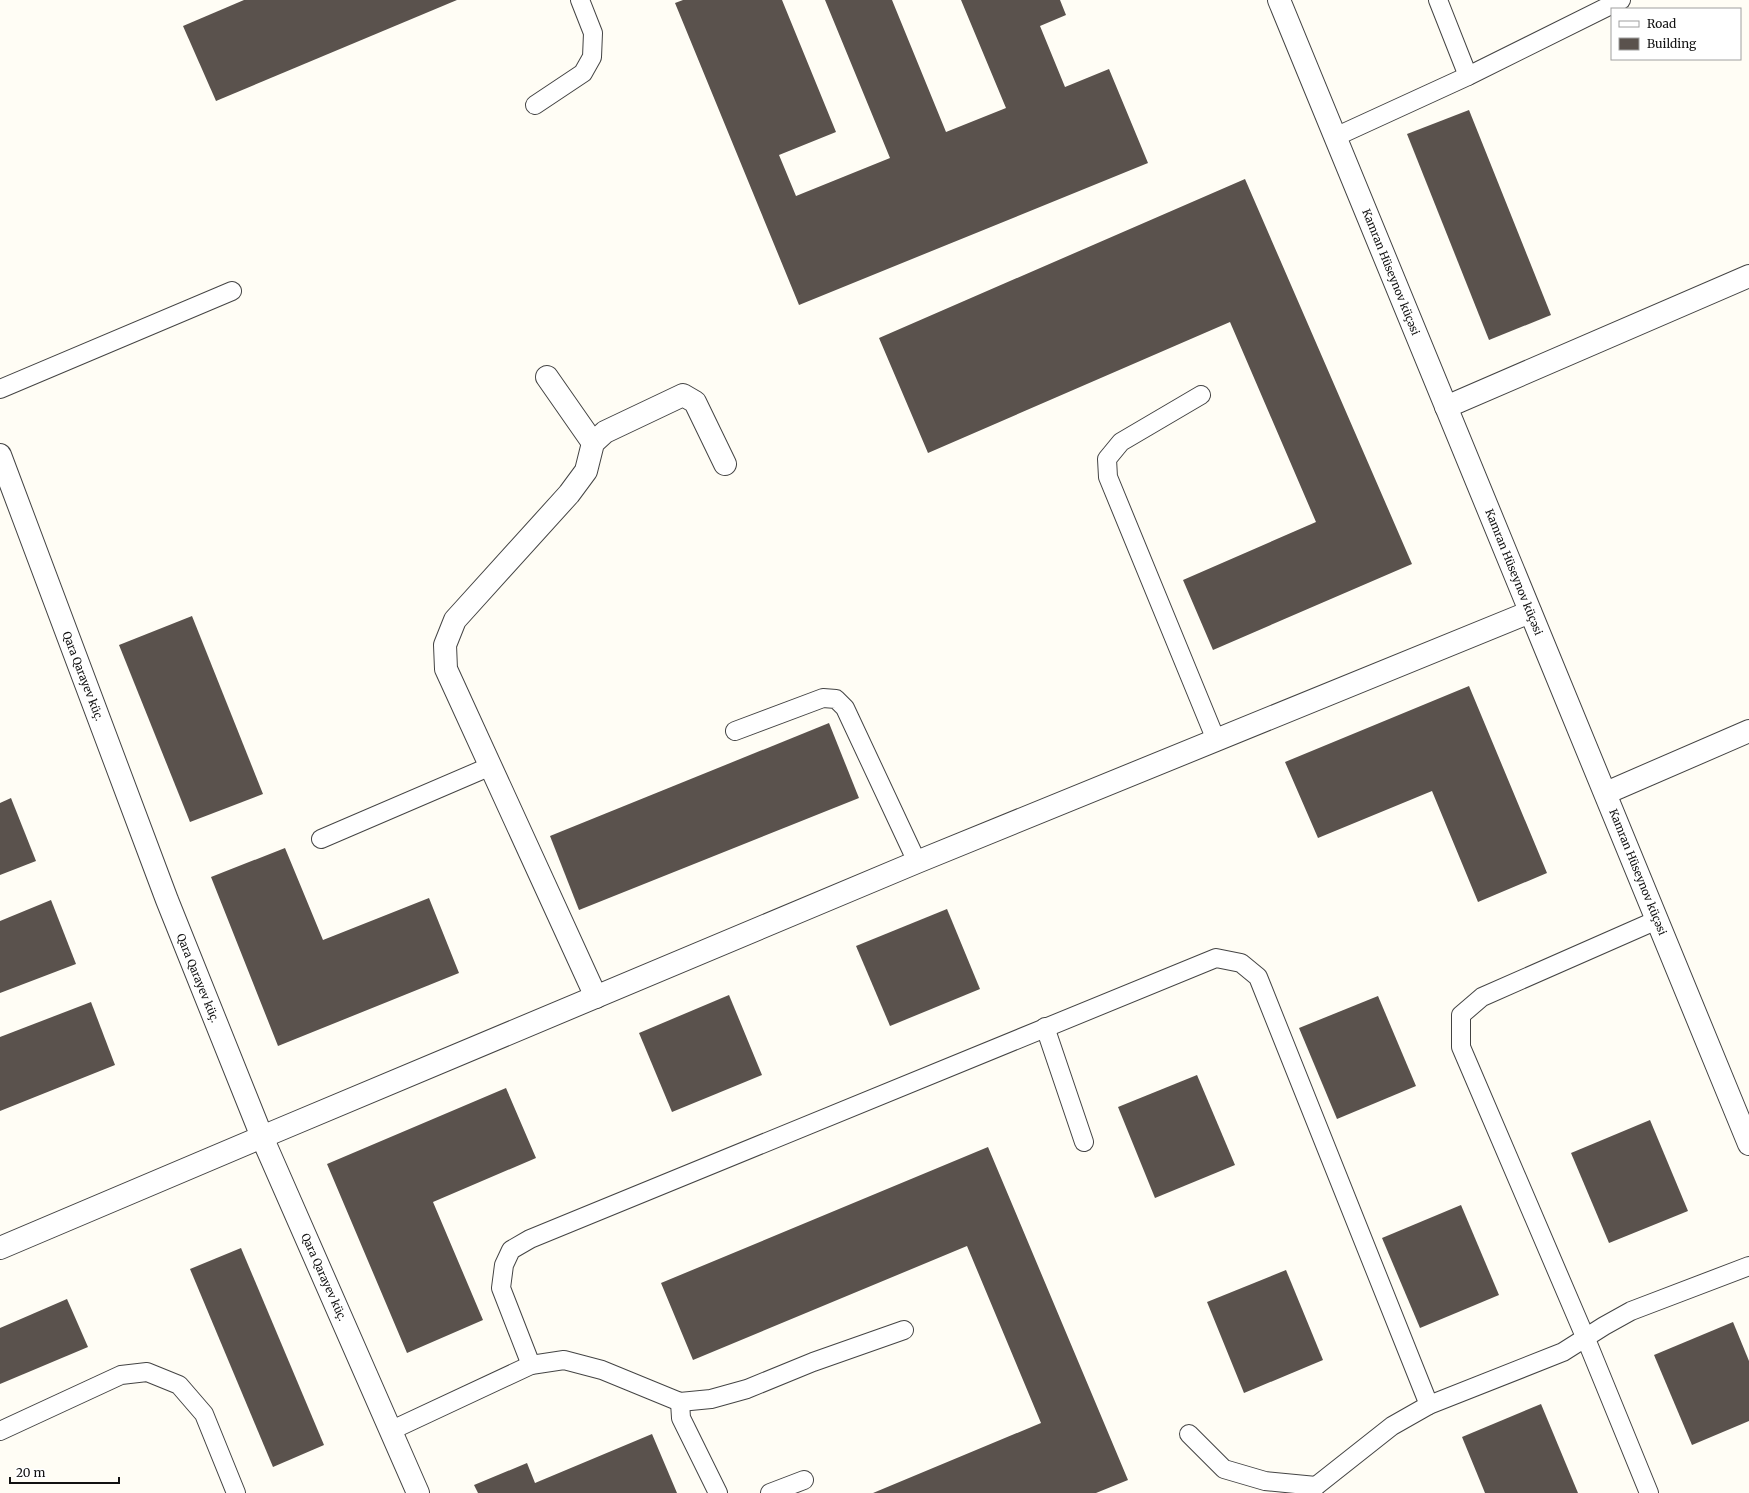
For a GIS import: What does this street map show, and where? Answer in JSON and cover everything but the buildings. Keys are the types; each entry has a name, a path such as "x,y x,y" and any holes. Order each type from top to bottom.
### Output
{"street":[{"name":"Kamran Hüseynov küçəsi","path":"1279,0 1748,1138"},
{"path":"1446,407 1749,276"},
{"path":"547,376 593,443"},
{"path":"596,997 446,669 445,645 455,620 569,494 586,471 593,443 605,432 683,395 695,402 725,464"},
{"name":"Qara Qarayev küç.","path":"0,455 167,900 262,1137 392,1430 418,1493"},
{"path":"0,1248 917,862 1530,612"},
{"path":"1606,793 1749,731"}],"lane":[{"path":"535,105 584,72 592,57 593,33 580,0"},
{"path":"1438,0 1468,76"},
{"path":"1335,137 1468,76 1621,0"},
{"path":"0,389 232,290"},
{"path":"1201,395 1121,442 1108,459 1108,478 1216,740"},
{"path":"735,731 823,698 836,699 845,708 917,862"},
{"path":"321,839 491,766"},
{"path":"1649,1493 1586,1338 1461,1047 1461,1014 1482,997 1657,920"},
{"path":"531,1365 501,1288 504,1264 511,1250 530,1238 1216,958 1241,963 1258,978 1429,1405"},
{"path":"1045,1027 1084,1142"},
{"path":"1189,1434 1224,1469 1265,1481 1312,1489 1392,1426 1429,1405 1534,1365 1563,1352 1631,1311 1749,1266"},
{"path":"392,1430 531,1365 564,1360 602,1370 680,1402 711,1400 747,1389 813,1362 904,1330"},
{"path":"0,1430 121,1375 147,1372 179,1385 204,1414 236,1493"},
{"path":"680,1402 681,1418 718,1493"},
{"path":"770,1493 804,1480"}]}
